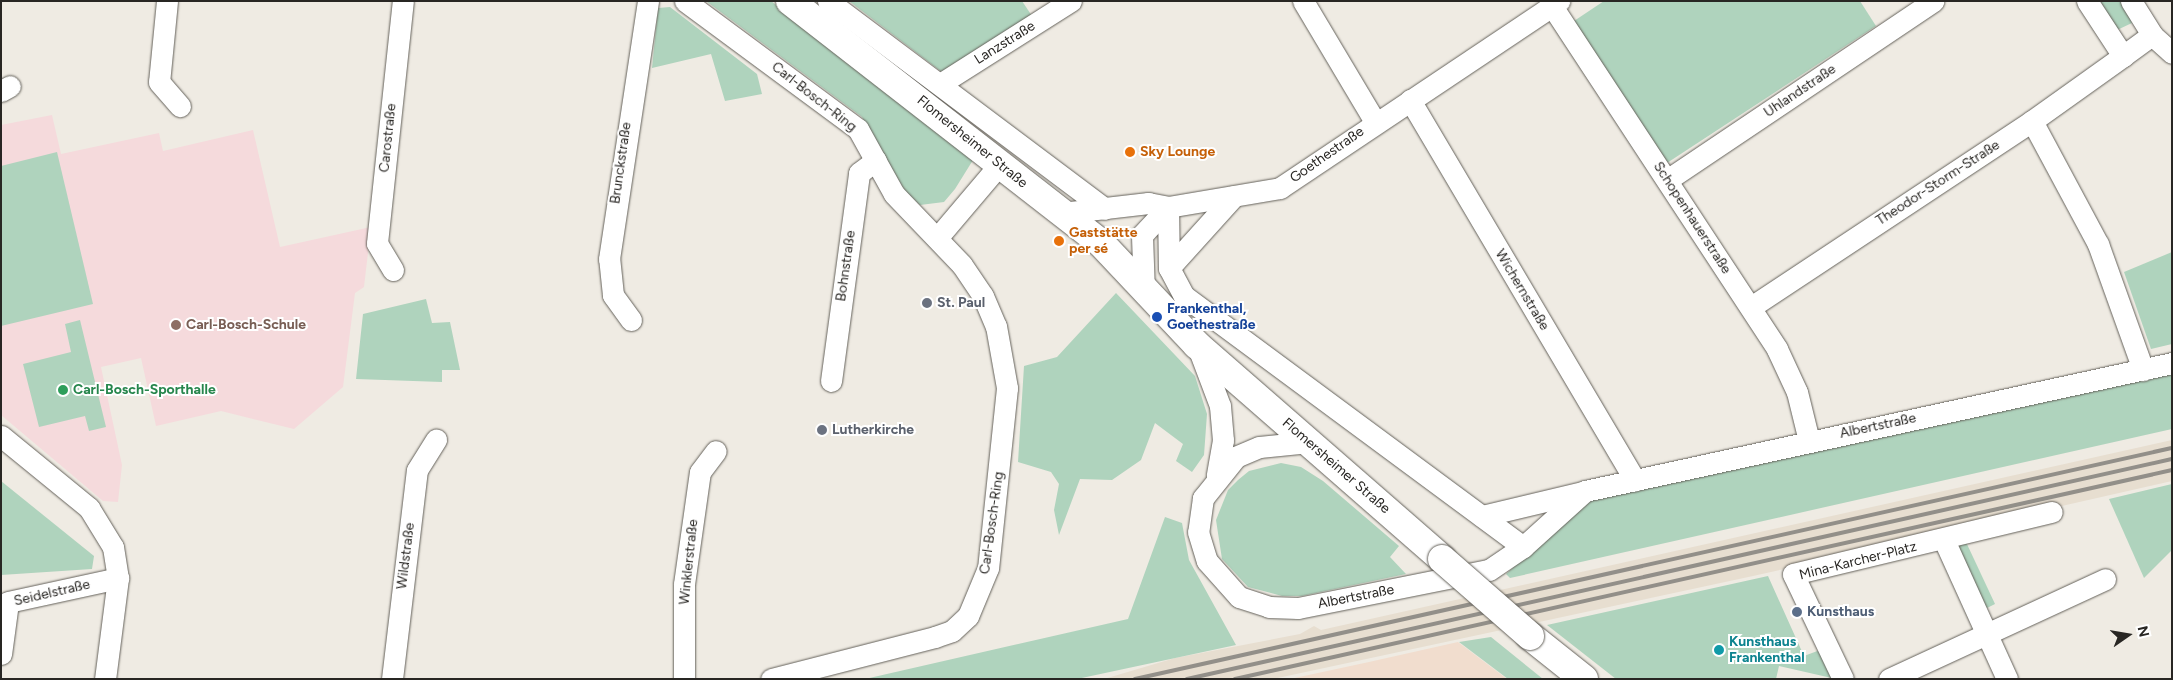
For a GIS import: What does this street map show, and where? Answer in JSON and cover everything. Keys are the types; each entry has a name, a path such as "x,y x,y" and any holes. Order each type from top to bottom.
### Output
{"main road":[{"name":"Flomersheimer Straße","path":"790,1 1109,250 1144,293 1197,346 1310,442 1530,636 1584,679"}],"street":[{"path":"167,1 159,82 180,106"},
{"name":"Carostraße","path":"393,270 377,243 403,1"},
{"name":"Brunckstraße","path":"631,320 613,295 609,259 648,1"},
{"name":"Carl-Bosch-Ring","path":"685,1 858,129 894,194 938,236 983,296 996,326 1006,380 1006,418 983,588 976,606 952,631 771,679"},
{"name":"Flomersheimer Straße","path":"828,1 1105,209"},
{"name":"Lanzstraße","path":"940,84 1071,1"},
{"path":"1303,1 1375,122"},
{"name":"Uhlandstraße","path":"1667,180 1933,1"},
{"path":"2087,1 2123,56"},
{"path":"2131,1 2152,35 2172,52"},
{"name":"Goethestraße","path":"1062,213 1148,203 1168,207 1280,188 1375,122 1555,4"},
{"name":"Schopenhauerstraße","path":"1555,4 1667,180 1751,307 1797,392 1809,441"},
{"name":"Theodor-Storm-Straße","path":"1751,307 2032,121 2152,35"},
{"name":"Wichernstraße","path":"1410,100 1635,480"},
{"path":"2032,121 2098,244 2142,370"},
{"name":"Bohnstraße","path":"831,381 859,173 876,160"},
{"path":"938,236 1000,164"},
{"path":"1170,268 1234,196"},
{"path":"1168,207 1170,268 1184,296 1523,547"},
{"path":"1144,293 1142,235 1168,207"},
{"name":"Albertstraße","path":"1197,346 1220,406 1223,440 1217,475"},
{"name":"Albertstraße","path":"1482,516 1809,441 2172,363"},
{"path":"1,436 89,508 113,548 118,578 105,679"},
{"name":"Wildstraße","path":"392,679 417,470 436,440"},
{"name":"Albertstraße","path":"1310,442 1258,447 1236,457 1217,475 1202,498 1198,532 1207,561 1239,597 1269,607 1298,608 1489,570 1523,547 1585,491"},
{"name":"Winklerstraße","path":"684,679 687,565 700,472 716,451"},
{"name":"Mina-Karcher-Platz","path":"1843,679 1793,574 1944,540 2052,512"},
{"path":"1944,540 2008,679"},
{"name":"Seidelstraße","path":"1,654 8,602 118,578"},
{"path":"1889,679 2106,579"}],"shaded area":[{"name":"Carl-Bosch-Schule","path":"52,115 61,154 159,133 163,151 253,130 280,247 371,227 364,287 355,293 343,387 294,429 221,411 156,426 141,358 101,367 122,465 118,502 103,501 1,415 1,125"},
{"path":"2172,440 2172,481 1753,576 1273,679 1104,679 1175,658 1300,634 1314,626 1321,630"},
{"path":"1458,642 1507,679 1290,679 1369,662"}],"green space":[{"path":"706,1 771,1 973,160 955,189 944,202 920,205 905,191 862,117"},
{"path":"849,1 1022,1 1032,16 943,73"},
{"path":"1604,1 1860,1 1876,26 1667,163 1574,21"},
{"path":"2094,1 2124,1 2132,23 2117,30"},
{"path":"670,7 757,74 762,94 725,101 711,54 652,68 658,8"},
{"path":"57,152 93,304 1,326 1,166"},
{"path":"2172,252 2172,344 2151,349 2124,272"},
{"path":"1116,293 1195,376 1207,414 1204,455 1192,472 1176,461 1183,444 1155,423 1141,460 1112,480 1080,479 1059,535 1054,510 1059,484 1051,472 1018,462 1024,366 1057,357"},
{"path":"426,299 432,323 450,322 460,370 442,370 442,382 356,379 363,314"},
{"name":"Carl-Bosch-Sporthalle","path":"80,320 106,427 89,431 85,416 39,427 23,364 71,352 65,324"},
{"path":"2172,370 2172,429 1510,578 1506,574 1588,500"},
{"path":"1281,463 1301,467 1323,481 1399,546 1390,557 1406,574 1302,596 1282,596 1248,587 1222,559 1216,520 1228,490 1238,480 1249,471"},
{"path":"1,481 94,556 92,569 1,575"},
{"path":"2172,484 2172,550 2144,578 2109,499"},
{"path":"1165,517 1182,523 1189,560 1236,645 1077,679 865,679 1128,619"},
{"path":"1966,542 1995,604 1985,609 1955,544"},
{"path":"1768,576 1804,656 1820,650 1836,679 1779,666 1776,679 1616,679 1547,625"},
{"path":"1491,637 1543,679 1508,679 1459,642"}],"railway":[{"path":"1135,679 2172,448"},
{"path":"1187,679 2172,459"},
{"path":"1235,679 2172,470"}],"place":[{"name":"Sky Lounge","path":"1130,152"},
{"name":"Gaststätte per sé","path":"1059,241"},
{"name":"St. Paul","path":"927,303"},
{"name":"Frankenthal, Goethestraße","path":"1157,317"},
{"name":"Carl-Bosch-Schule","path":"176,325"},
{"name":"Carl-Bosch-Sporthalle","path":"63,390"},
{"name":"Lutherkirche","path":"822,430"},
{"name":"Kunsthaus","path":"1797,612"},
{"name":"Kunsthaus Frankenthal","path":"1719,650"}]}
